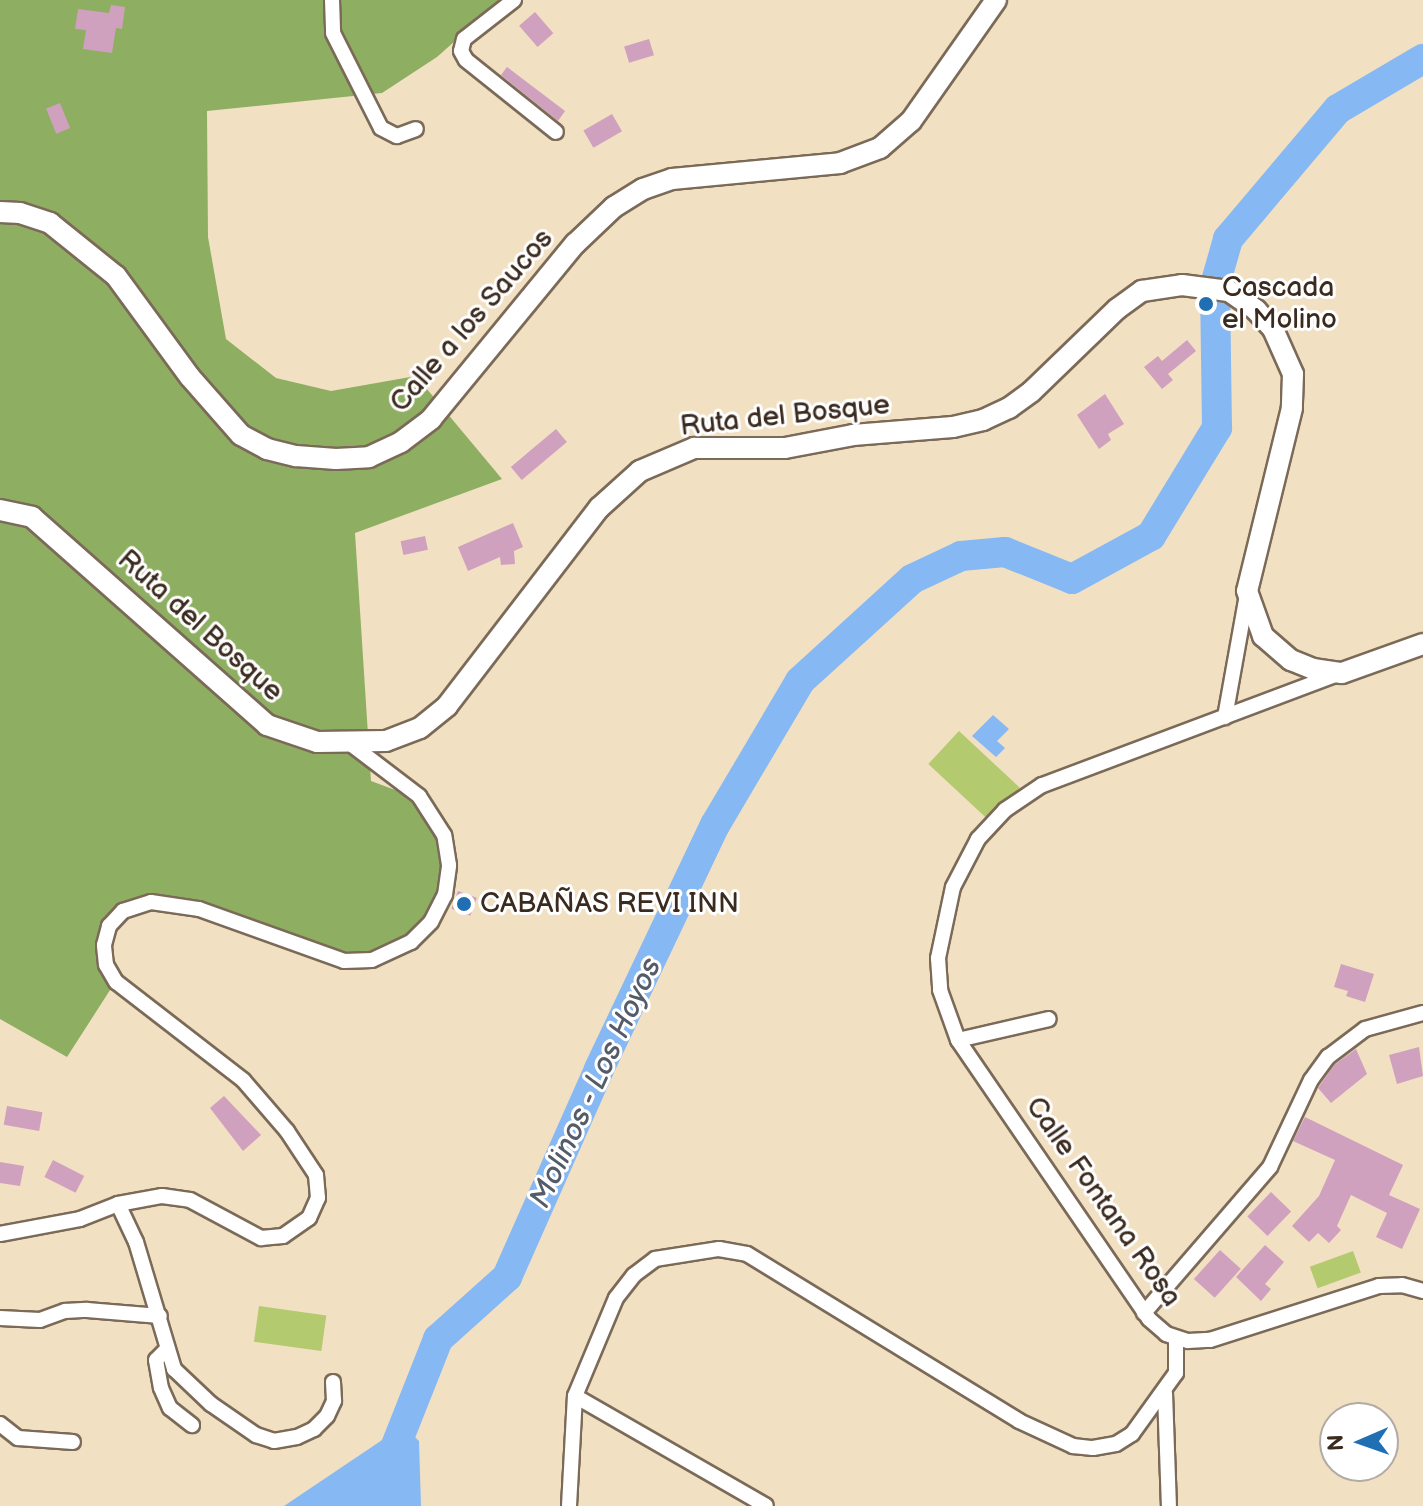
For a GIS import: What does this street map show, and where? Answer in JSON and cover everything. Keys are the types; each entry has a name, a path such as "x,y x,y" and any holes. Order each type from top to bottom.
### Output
{"street":[{"path":"332,0 333,33 381,128 397,136 416,129"},
{"path":"514,0 464,39 461,51 466,60 556,132"},
{"name":"Calle a los Saucos","path":"0,212 20,213 50,223 116,276 190,377 241,435 267,449 296,456 336,459 369,457 425,425 575,244 614,207 643,189 672,179 840,163 880,148 911,121 996,0"},
{"name":"Ruta del Bosque","path":"0,510 32,517 259,720 300,738 386,741 420,728 434,718 458,693 599,508 625,481 657,461 694,448 785,448 853,435 953,427 983,420 1009,408 1031,392 1117,309 1142,291 1182,285 1229,291 1256,310 1273,329 1293,374 1292,408 1247,591"},
{"path":"1247,591 1256,625 1271,646 1302,665 1342,673 1423,644"},
{"path":"1225,717 1247,591"},
{"name":"Calle Fontana Rosa","path":"569,1506 575,1396 616,1298 634,1275 655,1259 719,1249 747,1254 1019,1421 1073,1446 1093,1448 1116,1444 1132,1434 1165,1393 1176,1373 1176,1338 1157,1327 1144,1313 958,1040 940,990 938,958 953,887 978,839 1005,810 1042,785 1342,673"},
{"path":"0,1234 80,1219 118,1204 162,1196 190,1200 250,1235 272,1238 302,1226 315,1208 319,1187 316,1175 287,1131 243,1080 116,982 106,965 104,945 109,926 123,911 151,902 199,909 344,961 386,956 411,942 431,922 445,895 449,865 444,835 419,796 348,742"},
{"path":"1144,1313 1270,1167 1311,1080 1328,1057 1365,1029 1423,1013"},
{"path":"958,1040 1049,1019"},
{"path":"118,1204 136,1242 174,1369 211,1404 256,1435 274,1441 297,1437 321,1423 334,1401 333,1382"},
{"path":"1176,1338 1210,1340 1379,1286 1402,1285 1423,1291"},
{"path":"0,1318 40,1320 65,1311 87,1310 160,1316"},
{"path":"166,1350 156,1360 161,1388 170,1408 192,1425"},
{"path":"1165,1393 1169,1506"},
{"path":"575,1396 766,1506"},
{"path":"0,1424 18,1438 73,1442"}],"green space":[{"path":"0,0 501,0 437,57 382,93 207,111 208,237 226,339 276,378 331,391 416,376 502,479 355,533 371,781 398,791 425,814 438,839 443,867 439,894 426,920 408,938 372,955 346,956 152,896 130,901 119,907 98,946 101,969 112,987 67,1057 0,1019"},
{"path":"959,731 1020,788 989,821 928,764"},
{"path":"1353,1251 1361,1273 1318,1288 1310,1267"},
{"path":"259,1306 326,1315 321,1351 254,1342"}],"water":[{"path":"993,715 1009,729 997,741 1005,748 996,757 972,736"},
{"path":"403,1426 419,1441 421,1506 284,1506"}],"building":[{"path":"111,5 125,7 122,29 116,28 112,53 83,49 86,30 75,29 78,9 109,13"},
{"path":"535,12 553,33 538,47 519,26"},
{"path":"649,39 654,55 629,63 624,47"},
{"path":"507,67 565,111 558,121 501,75"},
{"path":"60,103 70,128 56,134 46,109"},
{"path":"612,114 622,131 593,148 583,130"},
{"path":"1187,340 1196,351 1168,374 1173,380 1162,389 1144,367 1158,356 1162,361"},
{"path":"1105,394 1124,424 1108,434 1111,440 1099,449 1077,415"},
{"path":"556,429 567,442 522,480 511,467"},
{"path":"513,523 523,547 514,551 515,564 501,565 500,557 468,571 458,547"},
{"path":"425,536 428,550 403,555 401,541"},
{"name":"CABAÑAS REVI INN","path":"458,891 477,898 470,916 452,909"},
{"path":"1341,964 1374,974 1365,1002 1346,996 1348,991 1334,987"},
{"path":"1419,1047 1423,1076 1397,1084 1389,1055"},
{"path":"1356,1049 1367,1074 1331,1103 1318,1088 1334,1065"},
{"path":"224,1096 261,1135 243,1151 210,1108"},
{"path":"7,1106 42,1112 39,1131 4,1125"},
{"path":"1305,1117 1403,1165 1389,1195 1420,1209 1402,1249 1376,1237 1387,1213 1351,1195 1337,1226 1341,1230 1329,1243 1318,1233 1309,1242 1292,1226 1319,1196 1335,1160 1293,1141"},
{"path":"53,1160 84,1176 76,1193 44,1177"},
{"path":"0,1162 24,1166 20,1186 0,1183"},
{"path":"1271,1192 1291,1211 1268,1236 1247,1216"},
{"path":"1265,1245 1284,1262 1265,1284 1271,1289 1261,1301 1236,1277"},
{"path":"1220,1250 1241,1269 1215,1298 1194,1279"}],"waterway":[{"name":"Molinos - Los Hoyos","path":"372,1506 438,1339 507,1277 599,1069 715,825 800,681 912,579 961,556 1005,552 1072,579 1151,536 1217,428 1215,285 1228,239 1338,109 1423,59"}],"place":[{"name":"Cascada el Molino","path":"1206,304"},
{"name":"CABAÑAS REVI INN","path":"464,904"}]}
